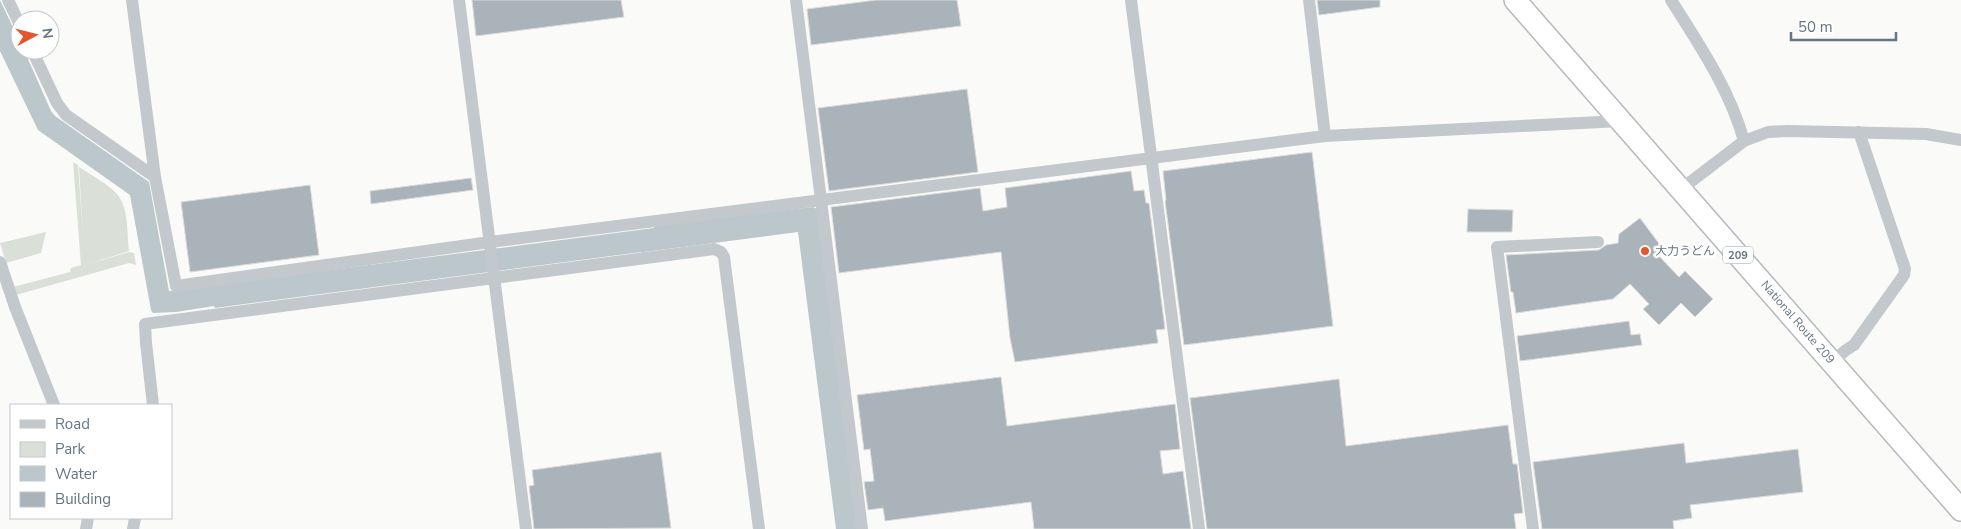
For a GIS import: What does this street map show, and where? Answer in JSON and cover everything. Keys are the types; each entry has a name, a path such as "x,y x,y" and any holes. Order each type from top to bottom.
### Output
{"highway":[{"name":"National Route 209","path":"1515,0 1961,510"}],"street":[{"path":"132,0 155,177 176,286 490,242 1326,136 1620,120"},
{"path":"459,0 526,529"},
{"path":"796,0 862,529"},
{"path":"1131,0 1199,529"},
{"path":"1309,0 1326,136"},
{"path":"1671,0 1709,60 1740,127 1744,141"},
{"path":"37,60 57,103 66,115 155,177"},
{"path":"1680,190 1744,141 1768,132 1926,134 1961,140"},
{"path":"1832,362 1854,346 1904,275 1905,269 1858,132"},
{"path":"1533,529 1497,246 1598,242"},
{"path":"153,404 145,324 714,249 721,252 724,257 759,529"},
{"path":"0,262 15,307 54,404"}],"green space":[{"path":"73,162 78,165 83,234 79,167 117,194 124,206 127,221 129,251 85,265 129,252 134,253 136,265 129,263 16,295 13,287 70,272 71,268 81,265"},
{"path":"46,232 41,253 6,263 0,243"}],"water":[{"path":"0,0 10,21 10,60 28,60 55,116 149,182 169,291 654,228 655,225 813,207 817,209 859,529 836,529 798,232 644,252 642,254 641,252 215,308 214,306 176,312 153,313 130,195 38,130 0,51"}],"building":[{"path":"472,0 621,0 624,17 476,36"},
{"path":"876,0 957,0 961,26 811,45 807,9"},
{"path":"1317,0 1380,0 1380,7 1319,15"},
{"path":"967,89 978,172 829,191 818,108"},
{"path":"1312,152 1333,326 1184,345 1165,201 1163,171"},
{"path":"1131,171 1134,191 1144,190 1146,203 1149,203 1165,329 1156,330 1158,343 1015,362 1010,338 1001,252 839,273 831,207 980,188 983,211 1007,207 1005,188"},
{"path":"471,178 473,190 371,204 370,191"},
{"path":"310,185 319,255 190,272 181,202"},
{"path":"1468,209 1513,210 1512,232 1467,232"},
{"path":"1640,218 1663,249 1657,254 1679,277 1685,271 1713,299 1695,317 1681,303 1659,325 1643,309 1649,304 1630,284 1613,299 1516,313 1506,255 1599,250 1606,245 1618,243 1619,234"},
{"path":"1629,321 1631,335 1640,334 1642,345 1520,361 1517,336"},
{"path":"1001,377 1007,426 1175,404 1180,449 1160,451 1163,474 1183,471 1191,529 1034,529 1031,502 885,521 883,508 868,510 864,482 874,481 870,449 864,450 857,395"},
{"path":"1339,379 1346,446 1508,425 1513,464 1517,464 1523,513 1514,514 1516,529 1207,529 1190,398"},
{"path":"1684,443 1686,463 1798,449 1803,492 1690,505 1692,518 1673,521 1674,529 1542,529 1533,462"},
{"path":"661,452 671,528 534,529 529,486 534,485 532,470"}],"place":[{"name":"大力うどん","path":"1645,251"}]}
